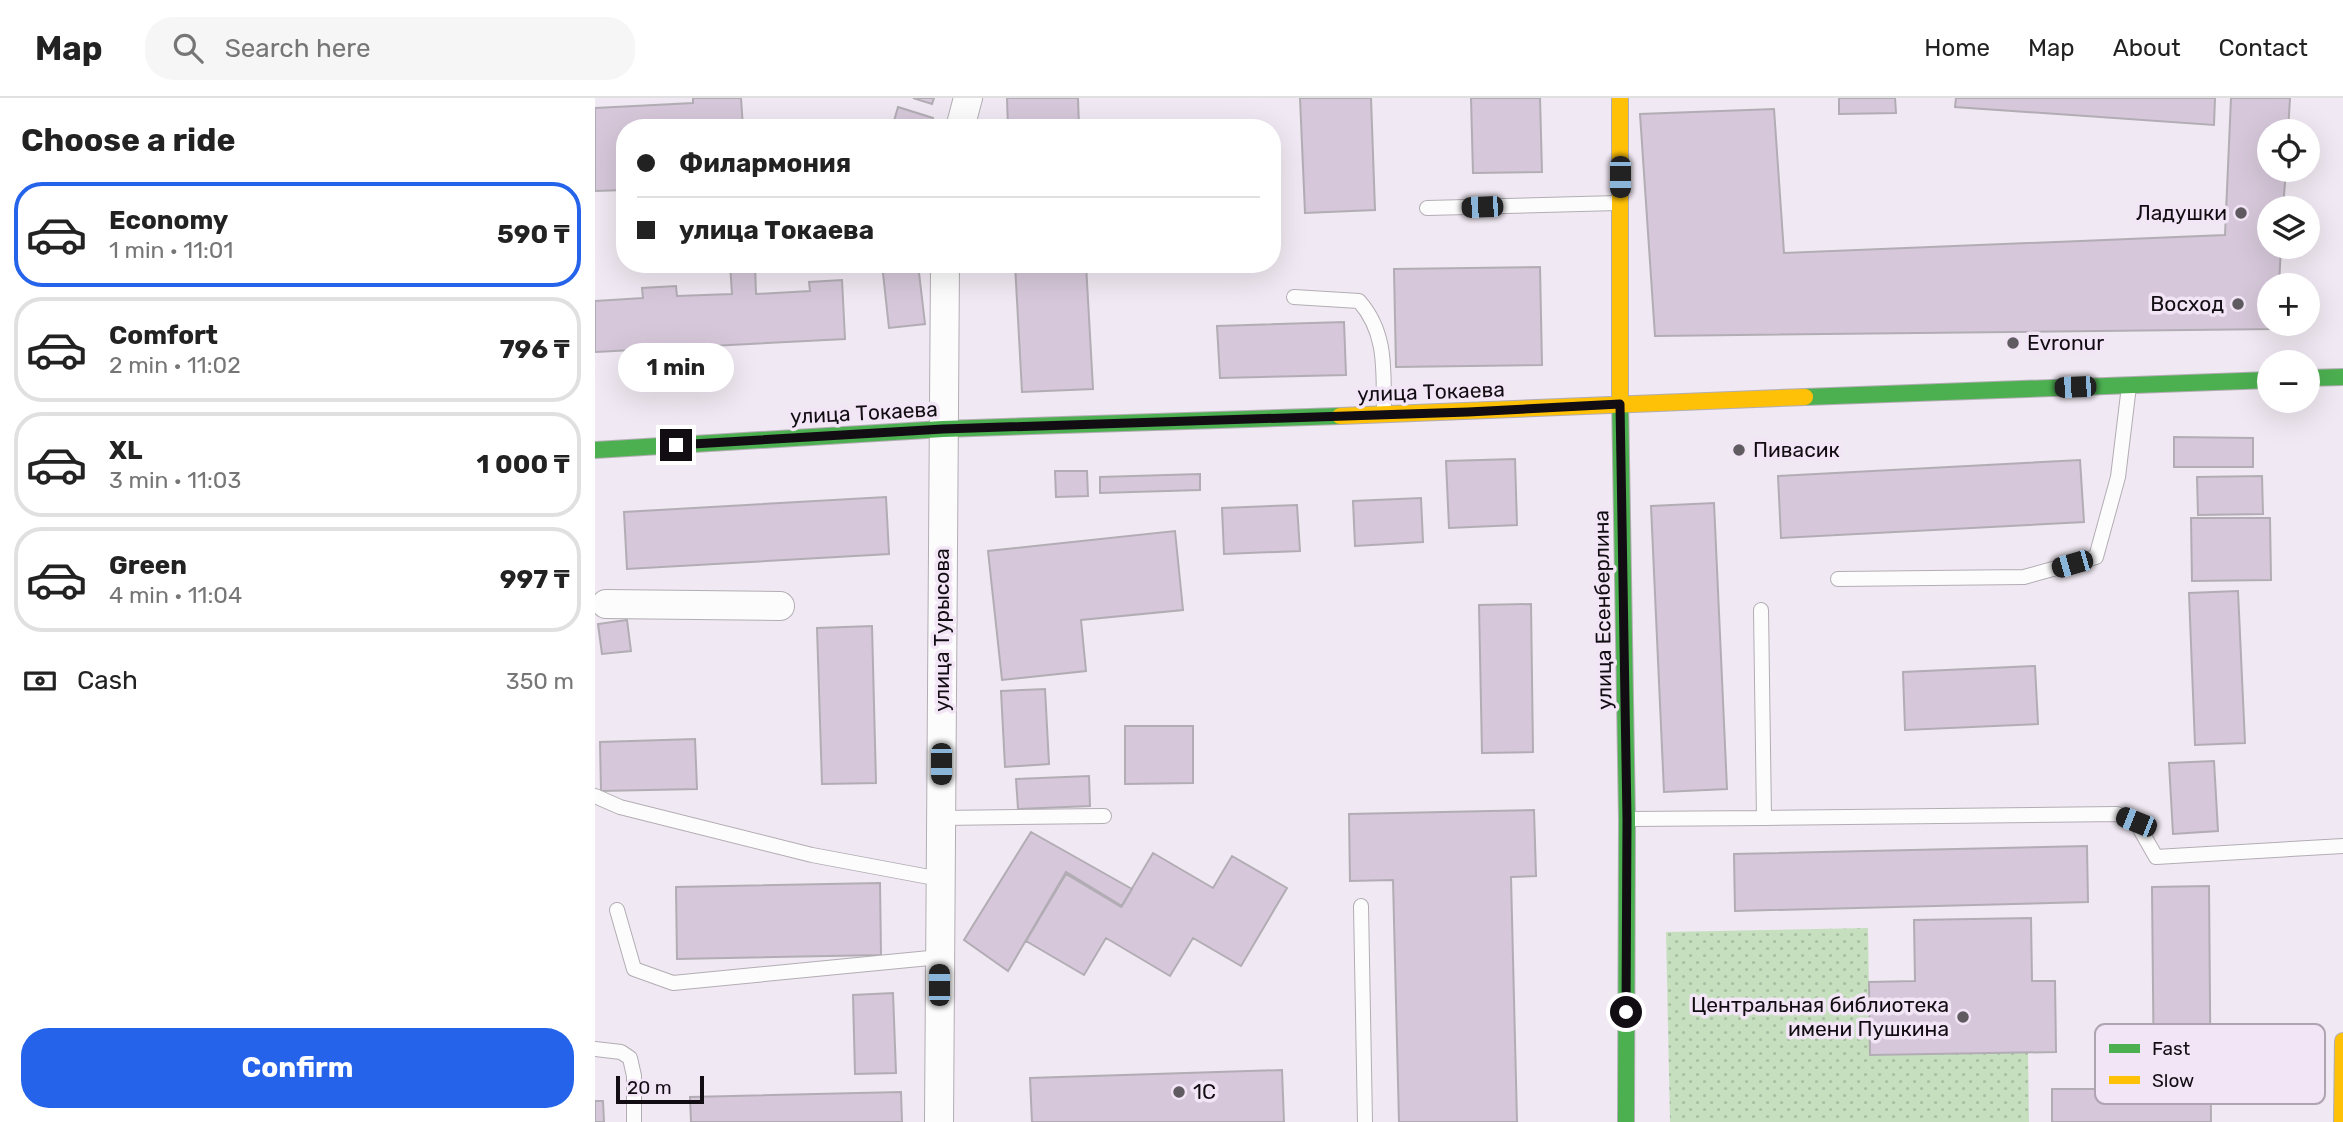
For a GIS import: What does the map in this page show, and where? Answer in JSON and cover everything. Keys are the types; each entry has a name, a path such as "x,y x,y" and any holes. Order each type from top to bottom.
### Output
{"street":[{"path":"962,119 968,98"},
{"name":"улица Есенберлина","path":"1620,98 1620,404 1627,819 1626,1122"},
{"name":"улица Турысова","path":"939,1122 945,273"},
{"path":"2320,378 2343,377"},
{"name":"улица Токаева","path":"595,450 943,429 1384,415 2257,380"},
{"path":"606,604 780,606"},
{"path":"2342,1122 2343,1041"}],"lane":[{"path":"1427,208 1620,203"},
{"path":"1293,297 1359,301 1372,316 1383,350 1384,415"},
{"path":"1838,579 2024,577 2096,557 2118,477 2129,385"},
{"path":"1761,610 1764,818"},
{"path":"595,796 620,807 812,855 940,879"},
{"path":"1627,819 2117,814 2136,822 2156,857 2343,846"},
{"path":"941,818 1104,816"},
{"path":"1361,906 1365,1122"},
{"path":"617,910 634,969 673,983 940,957"},
{"path":"595,1049 621,1052 630,1058 634,1076 634,1122"}],"green space":[{"path":"1868,928 1870,1055 2028,1052 2029,1122 1670,1122 1666,932"}],"building":[{"path":"693,98 741,98 742,119 616,119 616,190 595,191 595,108 693,103"},
{"path":"913,98 934,98 932,104"},
{"path":"1007,98 1078,98 1079,119 1008,119"},
{"path":"1300,98 1371,98 1375,210 1305,213"},
{"path":"1471,98 1540,98 1542,172 1473,173"},
{"path":"1839,98 1895,98 1896,113 1839,114"},
{"path":"1956,98 2215,98 2214,125 1955,107"},
{"path":"2231,98 2290,98 2289,119 2257,119 2257,182 2285,182 2284,196 2257,196 2257,259 2280,259 2280,273 2257,273 2257,329 1655,336 1640,114 1774,109 1784,253 2225,235"},
{"path":"898,107 933,118 933,119 895,119"},
{"path":"1540,267 1542,365 1396,367 1394,269"},
{"path":"731,273 755,273 756,294 810,291 809,282 842,280 845,339 595,352 595,301 643,298 642,288 676,286 677,296 732,294"},
{"path":"883,273 919,273 925,324 889,328"},
{"path":"1015,273 1087,273 1093,389 1022,392"},
{"path":"1344,322 1346,375 1220,378 1217,326"},
{"path":"2174,437 2253,438 2253,467 2174,467"},
{"path":"1515,459 1517,525 1449,528 1446,461"},
{"path":"2080,460 2084,522 1781,538 1778,476"},
{"path":"1055,471 1087,471 1088,496 1056,497"},
{"path":"1200,474 1200,490 1100,493 1100,477"},
{"path":"2262,476 2263,514 2198,515 2197,477"},
{"path":"886,497 889,554 627,569 624,512"},
{"path":"1421,498 1423,542 1355,546 1353,501"},
{"path":"1714,503 1727,789 1664,792 1651,506"},
{"path":"1297,505 1300,551 1224,554 1222,508"},
{"path":"2191,518 2270,518 2271,580 2192,581"},
{"path":"1175,531 1183,610 1081,620 1086,671 1002,680 988,551"},
{"path":"2238,591 2245,743 2195,745 2189,593"},
{"path":"1531,604 1533,752 1482,753 1479,605"},
{"path":"627,620 631,651 602,654 598,624"},
{"path":"872,626 876,783 822,784 817,628"},
{"path":"2035,666 2038,724 1905,730 1903,672"},
{"path":"1045,689 1049,764 1005,767 1001,691"},
{"path":"1125,726 1193,726 1193,783 1125,784"},
{"path":"695,739 697,789 601,791 600,742"},
{"path":"2214,761 2218,831 2173,834 2169,763"},
{"path":"1089,776 1090,806 1018,809 1016,779"},
{"path":"1534,810 1536,876 1511,877 1517,1122 1399,1122 1393,880 1350,881 1349,814"},
{"path":"1031,832 1132,889 1122,906 1066,872 1008,971 964,940"},
{"path":"2087,846 2088,902 1735,911 1734,854"},
{"path":"1153,853 1213,888 1232,856 1287,888 1241,966 1193,938 1170,976 1106,938 1084,975 1026,941 1066,874 1121,907"},
{"path":"880,883 881,955 677,959 676,887"},
{"path":"2209,886 2210,1024 2153,1024 2152,887"},
{"name":"Центральная библиотека имени Пушкина","path":"2031,918 2032,981 2055,981 2056,1052 1870,1055 1869,982 1915,981 1914,920"},
{"path":"893,993 896,1073 855,1074 853,995"},
{"path":"1282,1070 1284,1122 1032,1122 1030,1078"},
{"path":"2052,1089 2095,1089 2095,1104 2211,1104 2211,1122 2052,1122"},
{"path":"901,1092 902,1122 691,1122 690,1097"},
{"path":"595,1101 603,1101 604,1122 595,1122"}],"traffic: fast":[{"path":"2320,378 2343,377"},
{"path":"1805,397 2257,380"},
{"path":"1620,397 1627,819 1626,1122"},
{"path":"595,450 943,429 1340,416"}],"traffic: slow":[{"path":"1620,98 1620,397"},
{"path":"1340,416 1805,397"},
{"path":"2342,1122 2343,1041"}],"place":[{"name":"Ладушки","path":"2241,213"},
{"name":"Восход","path":"2238,304"},
{"name":"Evronur","path":"2013,343"},
{"name":"Пивасик","path":"1739,450"},
{"name":"Центральная библиотека имени Пушкина","path":"1963,1017"},
{"name":"1C","path":"1179,1092"}],"route":[{"path":"676,445 943,429 1468,412 1620,404 1627,819 1626,1012"}]}
